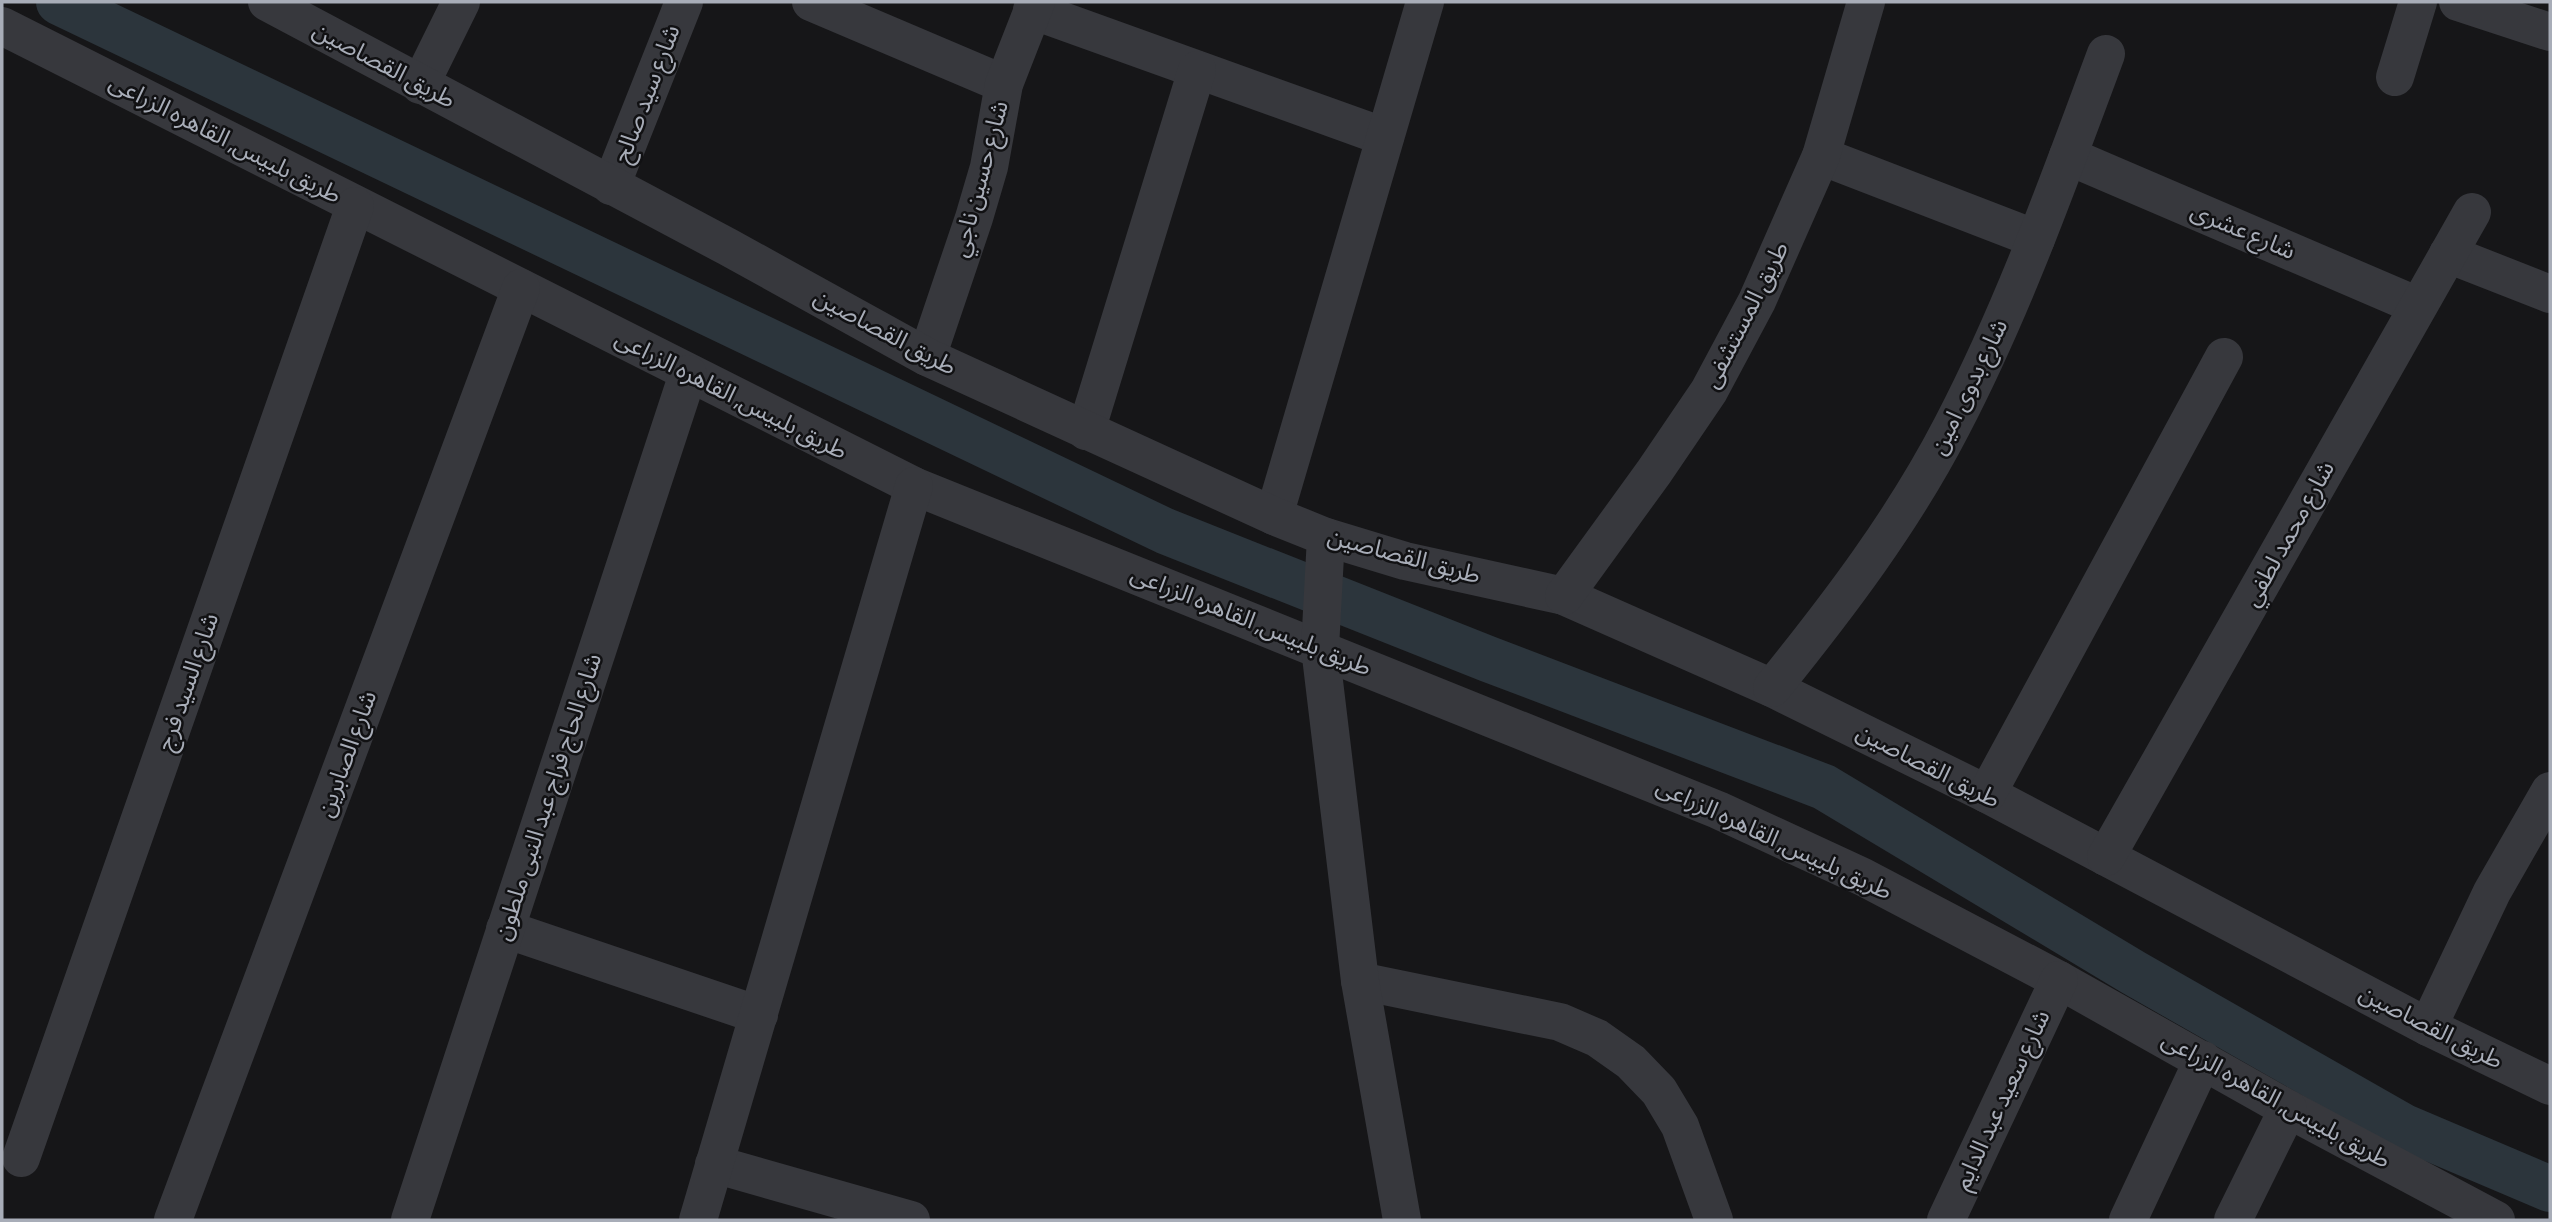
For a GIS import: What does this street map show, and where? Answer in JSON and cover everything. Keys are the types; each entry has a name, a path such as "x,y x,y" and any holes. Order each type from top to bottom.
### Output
{"street":[{"name":"طريق القصاصين","path":"267,2 740,253 927,357 1086,431 1180,471 1274,516 1325,546 1564,596 1772,688 1987,794 2428,1027 2550,1086"},
{"path":"421,85 461,2"},
{"name":"شارع سيد صالح","path":"611,186 684,2"},
{"path":"811,2 1004,84"},
{"path":"1274,516 1425,2"},
{"name":"طريق المستشفى","path":"1564,596 1709,391 1757,301 1821,156 1866,2"},
{"path":"2395,77 2418,2"},
{"path":"2458,2 2550,33"},
{"path":"1034,6 1197,70 1385,136"},
{"name":"شارع حسين ناجي","path":"927,357 978,205 991,155 1004,84 1034,6"},
{"name":"طريق بلبيس, القاهره الزراعى","path":"2,26 914,486 1320,636 1718,810 1863,877 2059,980 2288,1109 2496,1220"},
{"name":"شارع بدوى امين","path":"1772,688 1841,603 1900,517 1952,428 1997,335 2106,54"},
{"path":"1086,431 1197,70"},
{"path":"1821,156 2036,239"},
{"name":"شارع عشرى","path":"2068,156 2418,306"},
{"name":"شارع السيد فرج","path":"21,1158 355,206"},
{"name":"شارع محمد لطفي","path":"2106,857 2472,212"},
{"path":"2448,254 2550,294"},
{"name":"شارع الصابرين","path":"173,1220 522,288"},
{"path":"1987,794 2224,357"},
{"name":"شارع الحاج فراج عبد النبى ملطون","path":"410,1220 688,374"},
{"path":"698,1220 914,486"},
{"path":"1325,546 1320,636 1360,981 1402,1220"},
{"path":"2428,1027 2492,892 2550,791"},
{"path":"505,929 759,1015"},
{"name":"شارع سعيد عبد الدايم","path":"1946,1220 2059,980"},
{"path":"1360,981 1560,1022 1609,1046 1631,1062 1659,1091 1680,1126 1714,1220"},
{"path":"2128,1220 2203,1060"},
{"path":"2233,1220 2288,1109"},
{"path":"714,1164 911,1220"}],"waterway":[{"path":"59,2 1165,531 1488,659 1824,787 2134,973 2404,1127 2550,1189"}]}
